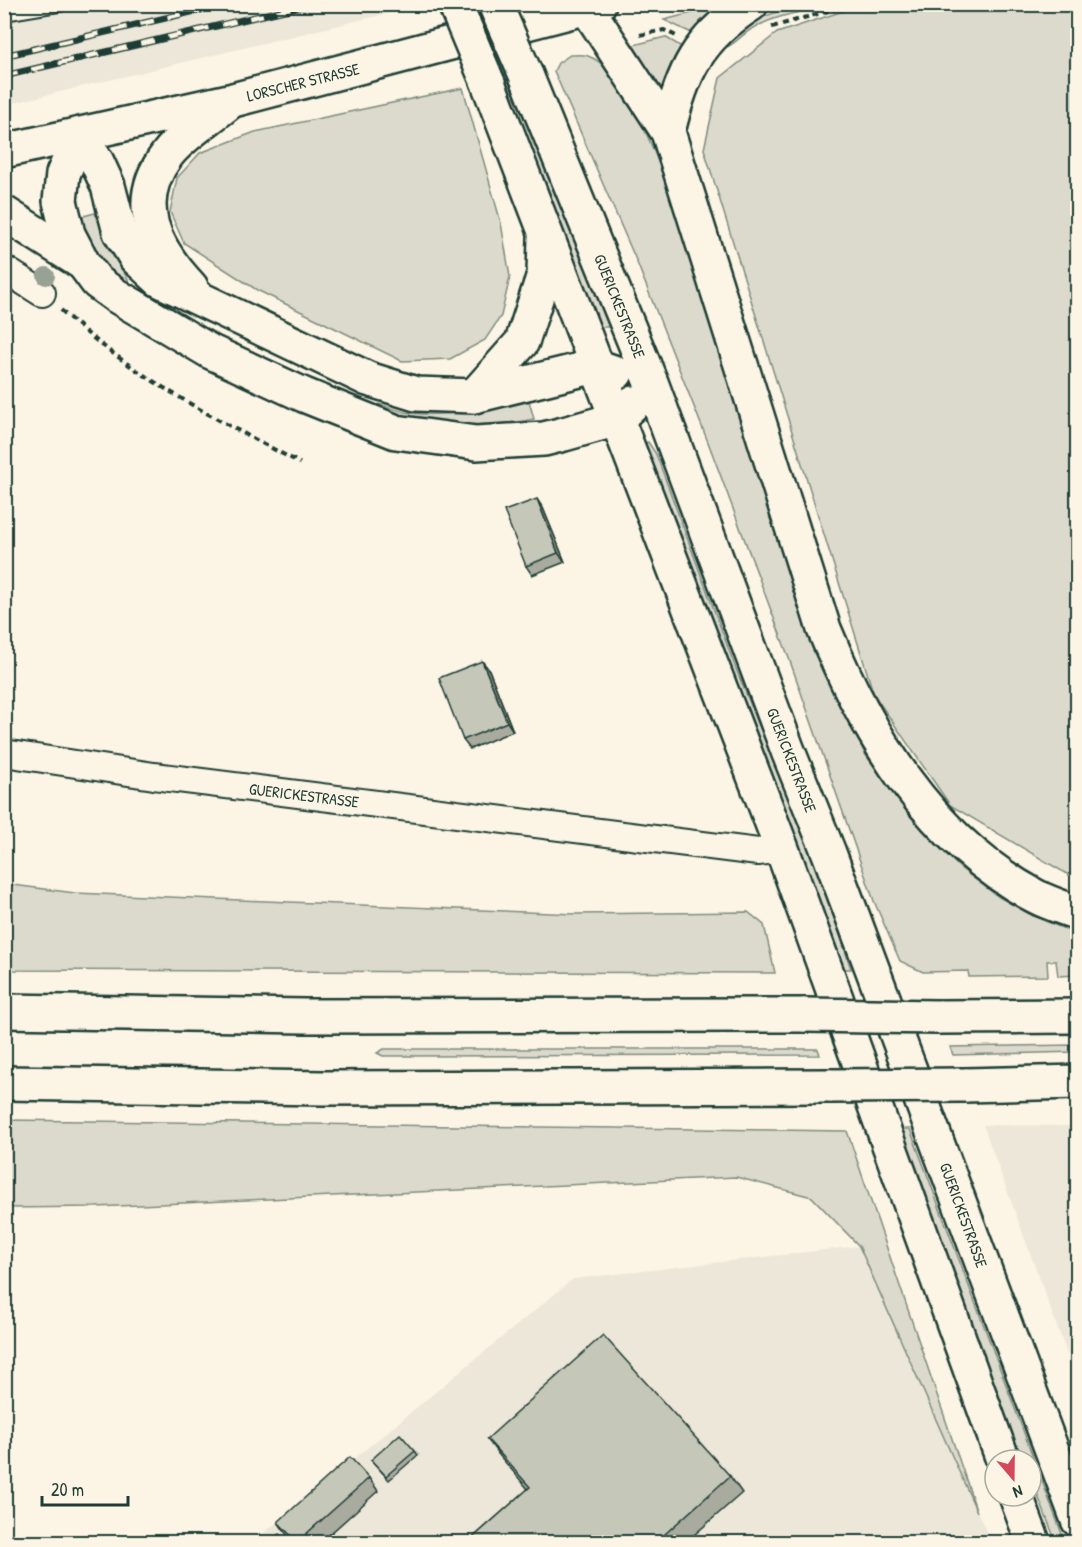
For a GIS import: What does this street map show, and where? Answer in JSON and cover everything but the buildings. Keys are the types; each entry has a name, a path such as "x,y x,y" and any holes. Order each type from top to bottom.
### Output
{"main road":[{"path":"455,4 545,227 596,366 783,849 999,1448"},
{"name":"GUERICKESTRASSE","path":"495,4 652,385 1077,1520"},
{"path":"593,6 668,132 824,629 849,688 882,747 915,794 948,831 987,865 1035,896 1077,913"},
{"name":"LORSCHER STRASSE","path":"4,151 233,100 593,6"},
{"path":"668,132 679,88 700,49 730,18 759,17"},
{"path":"202,299 173,268 159,244 149,213 148,195 167,154 233,100"},
{"path":"80,135 97,162 108,186 120,232 136,258 160,280 265,332 368,379 416,394 474,396 596,366 652,385 617,419 544,439 476,443 396,432 304,395 211,352 97,282 82,263 68,234 60,201 63,174 80,135"},
{"path":"4,213 82,263"},
{"path":"474,396 522,342 544,274 545,227"},
{"path":"4,1011 305,1016 1077,1016"},
{"path":"4,1083 323,1088 965,1085 1077,1082"},
{"path":"1020,1508 1033,1542"}],"street":[{"path":"4,269 42,293"},
{"name":"GUERICKESTRASSE","path":"4,753 154,776 758,852 783,849"}],"lane":[{"path":"4,14 64,4"}],"path":[{"path":"759,17 793,19 853,4"},
{"path":"635,37 664,30 680,38"},
{"path":"42,293 89,337 189,405 300,464"}],"shaded area":[{"path":"5,4 423,5 5,105"},
{"path":"723,5 698,36 664,20"},
{"path":"795,5 833,5 790,14 770,21 750,30 731,45 718,49 748,23"},
{"path":"861,5 1077,5 1077,880 950,805 874,695 704,149 720,78 777,33"},
{"path":"665,37 687,50 666,104 630,46"},
{"path":"570,55 588,56 601,63 613,75 624,89 650,141 662,171 803,620 865,754 911,817 959,867 999,897 1033,916 1077,934 1077,975 1058,976 1056,961 1047,961 1048,976 969,977 968,971 923,972 900,961 874,901 790,661 708,442 636,260 554,71 558,63"},
{"path":"513,78 610,322 608,327 600,327 596,320 501,80"},
{"path":"463,88 501,223 510,277 501,316 485,340 450,359 402,361 257,290 184,243 170,212 177,178 200,153 255,132"},
{"path":"95,213 110,251 133,287 103,267 87,242 76,218"},
{"path":"529,401 534,419 495,424 436,422 378,410 379,404 407,412 440,414 470,412"},
{"path":"648,442 656,454 736,669 765,740 803,821 851,969 841,969 643,444"},
{"path":"5,884 75,893 575,914 748,912 764,925 775,973 5,970"},
{"path":"1077,1045 1077,1052 953,1055 950,1047"},
{"path":"384,1049 818,1049 820,1055 383,1056 377,1053"},
{"path":"5,1120 847,1131 977,1512 859,1246 812,1197 736,1177 96,1207 5,1208"},
{"path":"983,1125 1077,1126 1077,1381"},
{"path":"899,1129 910,1129 1030,1448 1018,1448 997,1402"},
{"path":"859,1246 991,1542 253,1542 573,1279"},
{"path":"1043,1483 1065,1542 1056,1542 1043,1508"}],"railway":[{"path":"4,56 225,4"},
{"path":"4,76 310,4"}]}
